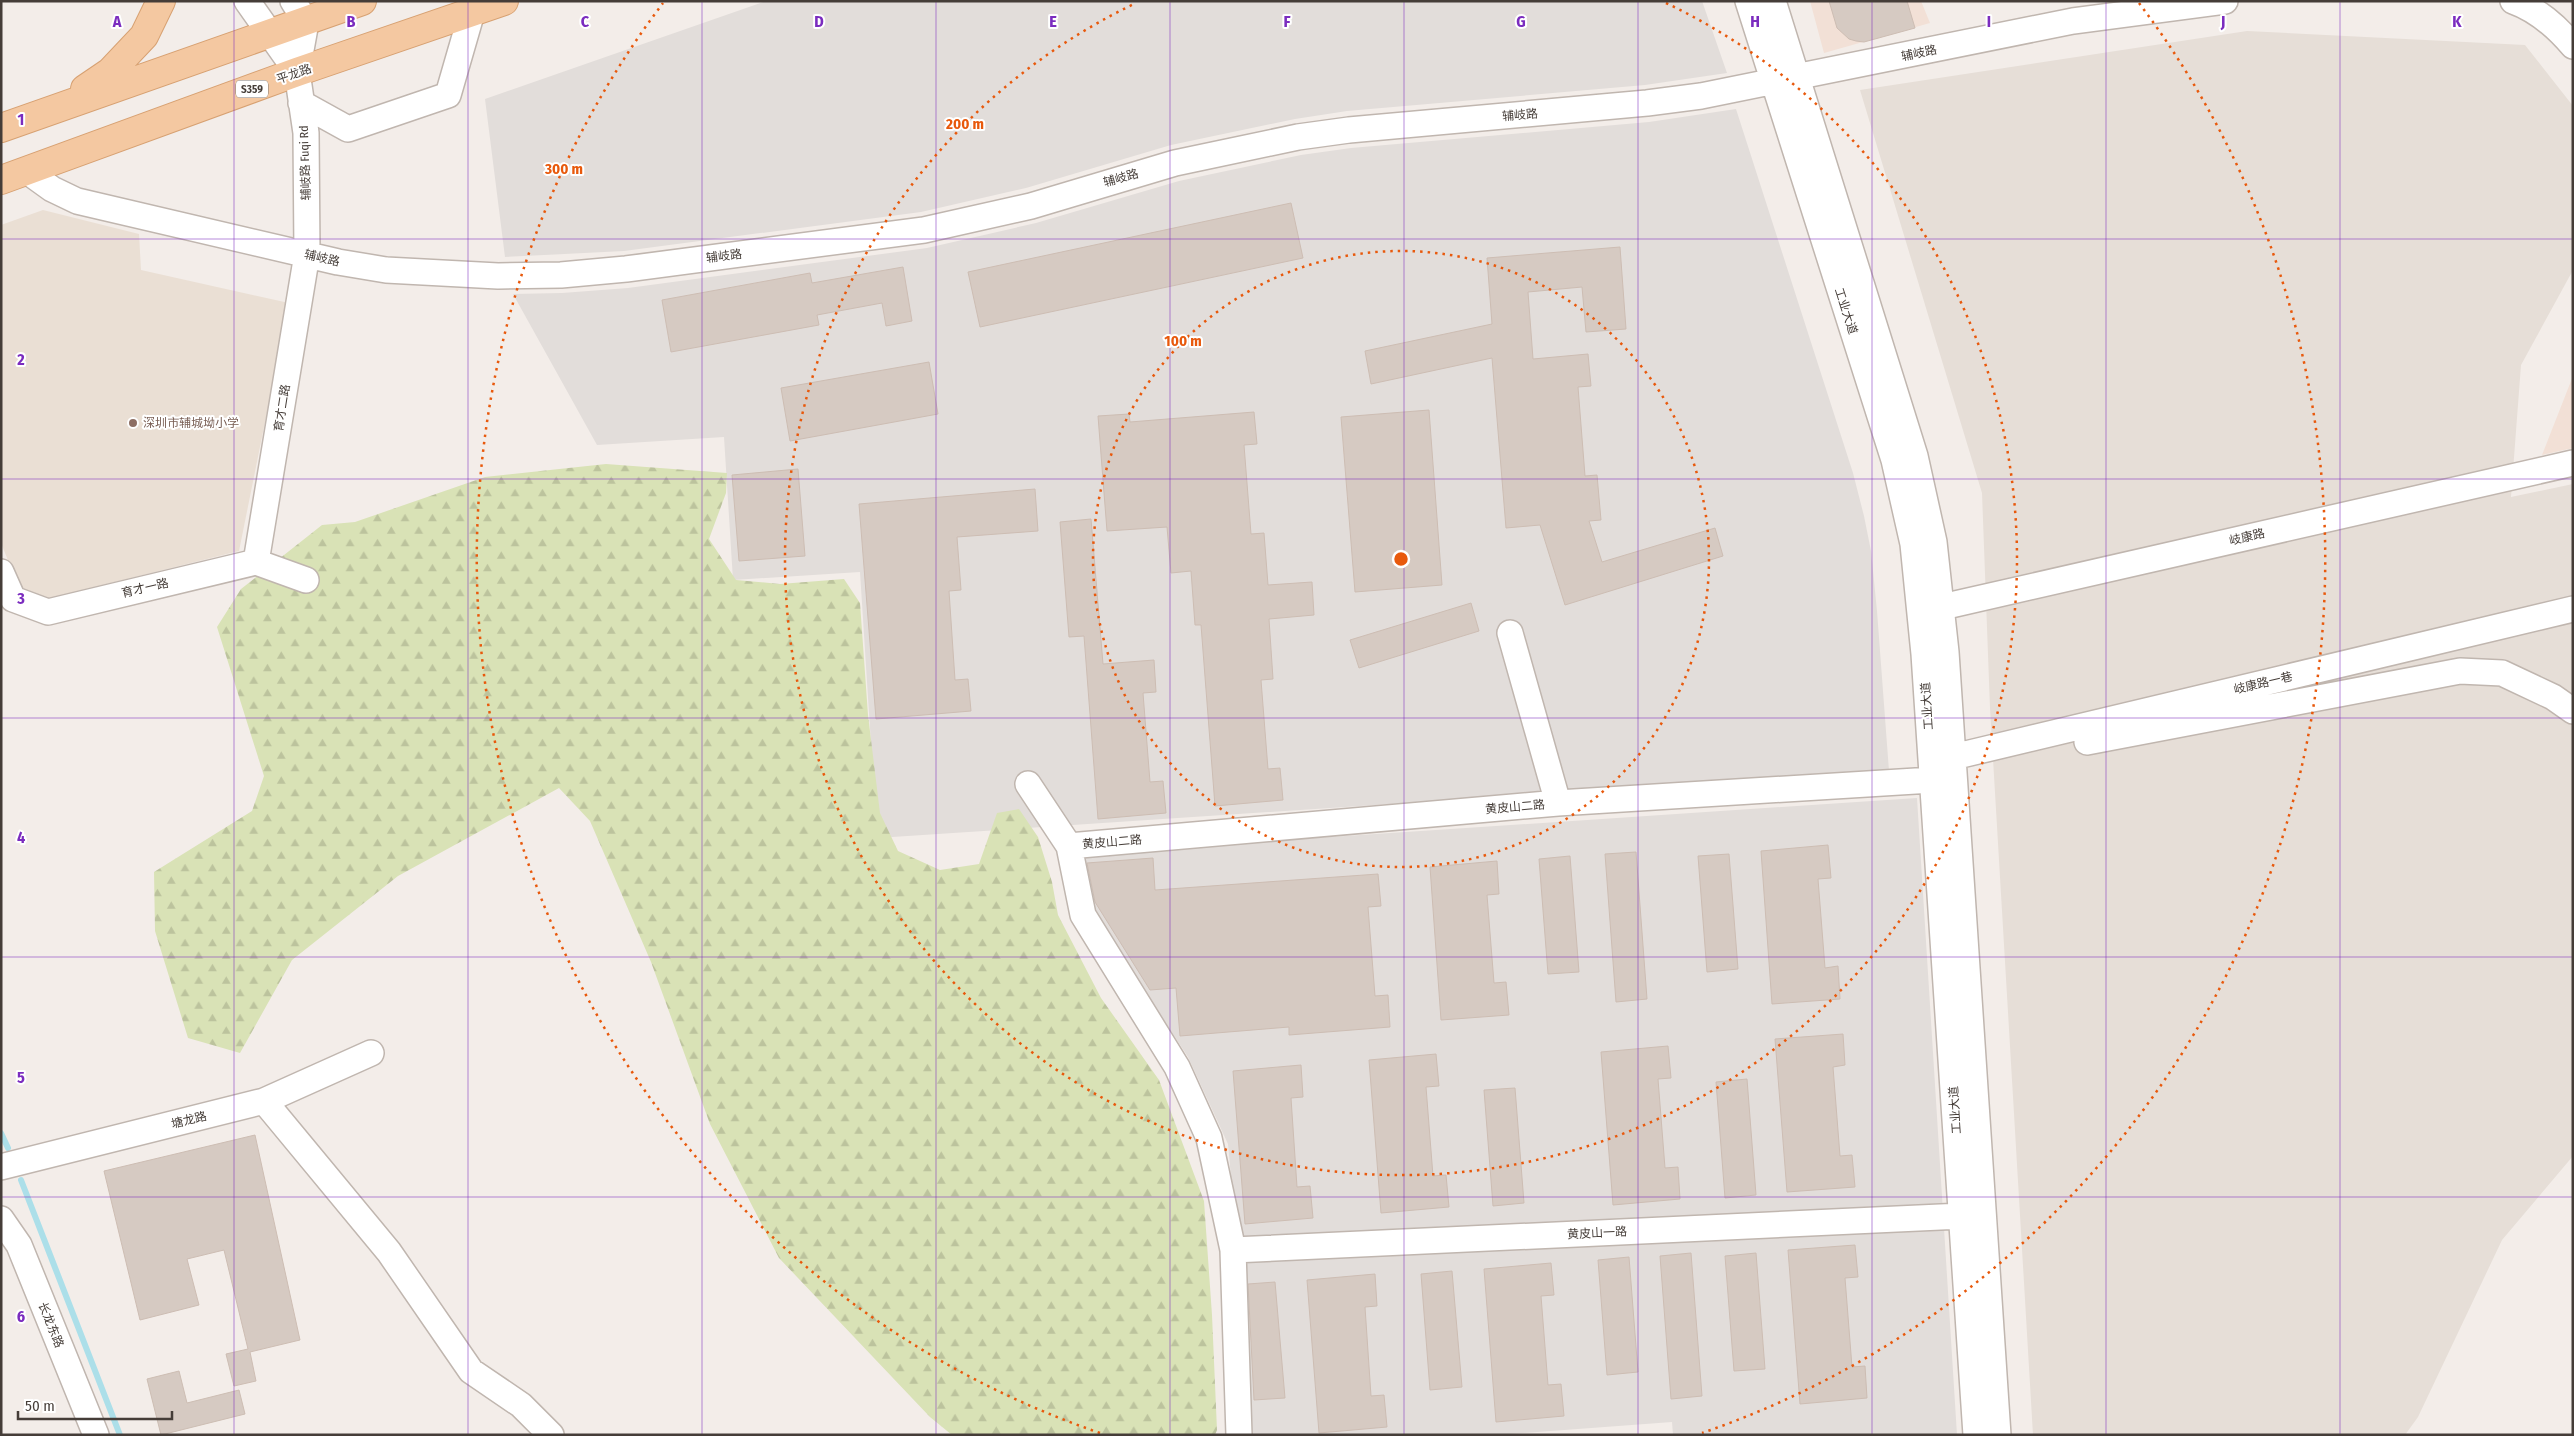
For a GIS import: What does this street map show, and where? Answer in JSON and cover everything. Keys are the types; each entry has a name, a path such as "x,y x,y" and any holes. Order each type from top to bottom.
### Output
{"main road":[{"path":"60,107 110,72 144,36 161,1"},
{"path":"1,128 269,33 300,11 362,1"},
{"name":"平龙路","path":"1,180 297,72 504,1"}],"street":[{"path":"247,1 297,72"},
{"name":"工业大道","path":"1748,1 1785,81 1914,456 1934,542 1931,607 1932,780 1976,1435"},
{"name":"工业大道","path":"1773,1 1785,81"},
{"name":"辅岐路","path":"27,171 52,189 77,201 307,254 386,270 440,275 561,274 626,269 924,230 1031,206 1175,163 1298,137 1349,130 1647,104 1785,81 2073,21 2225,1"},
{"path":"2513,1 2535,11 2551,23 2573,46"},
{"path":"297,72 300,11"},
{"path":"301,103 348,128 448,95 472,12"},
{"name":"辅岐路 Fuqi Rd","path":"297,72 306,133 307,254"},
{"name":"育才二路","path":"256,562 307,254"},
{"name":"岐康路","path":"1931,607 2573,463"},
{"path":"256,562 306,580"},
{"name":"育才一路","path":"1,572 13,600 48,612 256,562"},
{"name":"工业大道","path":"1931,607 1965,755 1998,1435"},
{"name":"岐康路一巷","path":"1965,755 2573,609"},
{"path":"1510,633 1558,803"},
{"path":"1932,780 1965,755 2021,755 2460,671 2502,673 2553,697 2573,711"},
{"name":"黄皮山二路","path":"1069,846 1558,803 1932,780"},
{"path":"1028,784 1069,846 1083,915 1177,1067 1209,1138 1233,1250 1239,1435"},
{"name":"塘龙路","path":"1,1167 264,1101 371,1053"},
{"path":"264,1101 389,1252 471,1371 522,1406 551,1435"},
{"name":"黄皮山一路","path":"1233,1250 1962,1216"},
{"name":"长龙东路","path":"1,1219 19,1245 96,1435"}],"shaded area":[{"path":"766,1 1702,1 1727,73 1645,85 1347,111 1295,119 1171,145 1026,188 921,212 624,251 505,257 485,99"},
{"path":"1810,1 1921,1 1930,23 1824,53"},
{"path":"2247,31 2525,45 2573,106 2573,270 2521,365 2511,497 2573,484 2573,1156 2502,1240 2418,1417 2405,1435 2033,1435 1990,708 1982,493 1860,90"},
{"path":"1736,109 1853,473 1864,516 1871,551 1877,611 1889,771 877,838 860,572 733,580 724,437 597,445 513,294 562,293 628,288 927,248 1036,223 1179,181 1301,155 1351,148 1649,122"},
{"name":"深圳市辅城坳小学","path":"43,210 139,234 141,270 289,303 239,551 51,598 20,590 1,543 1,225"},
{"path":"2573,376 2573,448 2542,455"},
{"path":"1917,798 1957,1435 1673,1435 1672,1422 1497,1435 1249,1435 1239,1265 1228,1144 1188,1057 1096,916 1076,854"}],"green space":[{"path":"606,464 727,473 726,493 709,539 736,580 780,584 844,579 860,603 868,715 880,813 898,851 940,870 979,864 997,813 1019,809 1038,837 1052,882 1058,915 1101,998 1159,1080 1204,1201 1212,1315 1217,1430 1215,1435 952,1435 930,1417 779,1258 710,1124 651,962 590,821 559,788 398,876 292,960 240,1053 188,1038 155,931 154,872 252,811 264,776 217,627 241,589 322,525 355,522 485,477"}],"building":[{"path":"1829,1 1907,1 1915,28 1864,42 1849,39 1837,28"},
{"path":"1291,203 1303,258 980,327 968,272"},
{"path":"1620,247 1626,329 1586,332 1582,287 1528,292 1533,359 1588,354 1591,386 1578,387 1585,476 1597,475 1601,520 1589,521 1602,562 1715,528 1723,556 1565,605 1540,525 1506,528 1492,358 1371,384 1365,351 1492,324 1487,258"},
{"path":"903,267 912,321 886,326 882,303 817,315 819,325 671,352 662,300 810,273 812,283"},
{"path":"929,362 938,414 790,441 781,388"},
{"path":"1429,410 1442,585 1355,592 1341,417"},
{"path":"1254,412 1257,444 1244,445 1251,534 1264,533 1268,585 1312,582 1314,615 1269,619 1273,679 1261,680 1268,769 1280,768 1283,800 1215,806 1201,625 1195,625 1191,571 1171,573 1167,527 1107,531 1098,416 1129,414 1130,422"},
{"path":"798,469 805,556 739,561 732,475"},
{"path":"1035,489 1038,531 957,537 961,590 949,591 955,680 968,679 971,711 876,719 859,504"},
{"path":"1091,519 1103,664 1154,660 1156,692 1143,693 1150,782 1163,781 1166,813 1098,819 1084,636 1069,637 1060,522"},
{"path":"1471,603 1479,631 1359,668 1350,640"},
{"path":"1828,845 1831,878 1818,879 1825,968 1838,966 1840,999 1772,1004 1761,851"},
{"path":"1636,852 1647,999 1616,1002 1605,854"},
{"path":"1729,854 1738,969 1707,972 1698,856"},
{"path":"1570,856 1579,972 1548,974 1539,859"},
{"path":"1153,858 1155,890 1378,874 1381,906 1368,907 1375,996 1388,995 1390,1027 1289,1035 1289,1027 1180,1036 1176,988 1150,990 1095,902 1087,863"},
{"path":"1497,861 1499,894 1487,895 1494,983 1506,982 1509,1015 1441,1020 1430,867"},
{"path":"1843,1034 1845,1065 1833,1067 1840,1156 1852,1155 1855,1187 1787,1192 1775,1039"},
{"path":"1668,1046 1671,1078 1658,1079 1665,1168 1678,1167 1680,1199 1613,1205 1601,1052"},
{"path":"1436,1054 1439,1086 1426,1087 1433,1176 1446,1175 1449,1207 1381,1213 1369,1060"},
{"path":"1301,1065 1303,1097 1291,1098 1297,1187 1310,1186 1313,1218 1245,1224 1233,1071"},
{"path":"1747,1079 1756,1195 1725,1198 1716,1082"},
{"path":"1515,1088 1524,1203 1493,1206 1484,1090"},
{"path":"255,1135 300,1340 250,1352 256,1381 234,1386 226,1354 248,1349 224,1250 187,1259 199,1305 140,1320 104,1171"},
{"path":"1855,1245 1858,1277 1845,1278 1852,1367 1865,1366 1867,1398 1800,1404 1788,1250"},
{"path":"1691,1253 1702,1396 1671,1399 1660,1256"},
{"path":"1756,1253 1765,1369 1734,1371 1725,1256"},
{"path":"1629,1257 1638,1372 1607,1375 1598,1260"},
{"path":"1551,1263 1554,1295 1541,1296 1548,1385 1561,1384 1564,1416 1496,1422 1484,1269"},
{"path":"1452,1271 1462,1387 1430,1390 1421,1274"},
{"path":"1375,1274 1377,1306 1365,1307 1371,1396 1384,1395 1387,1427 1319,1433 1307,1280"},
{"path":"1275,1282 1285,1398 1254,1400 1248,1284"},
{"path":"179,1371 187,1403 239,1390 245,1414 161,1435 147,1379"}],"waterway":[{"path":"1,1133 8,1148"},
{"path":"21,1180 120,1435"}],"place":[{"name":"深圳市辅城坳小学","path":"133,423"}]}
